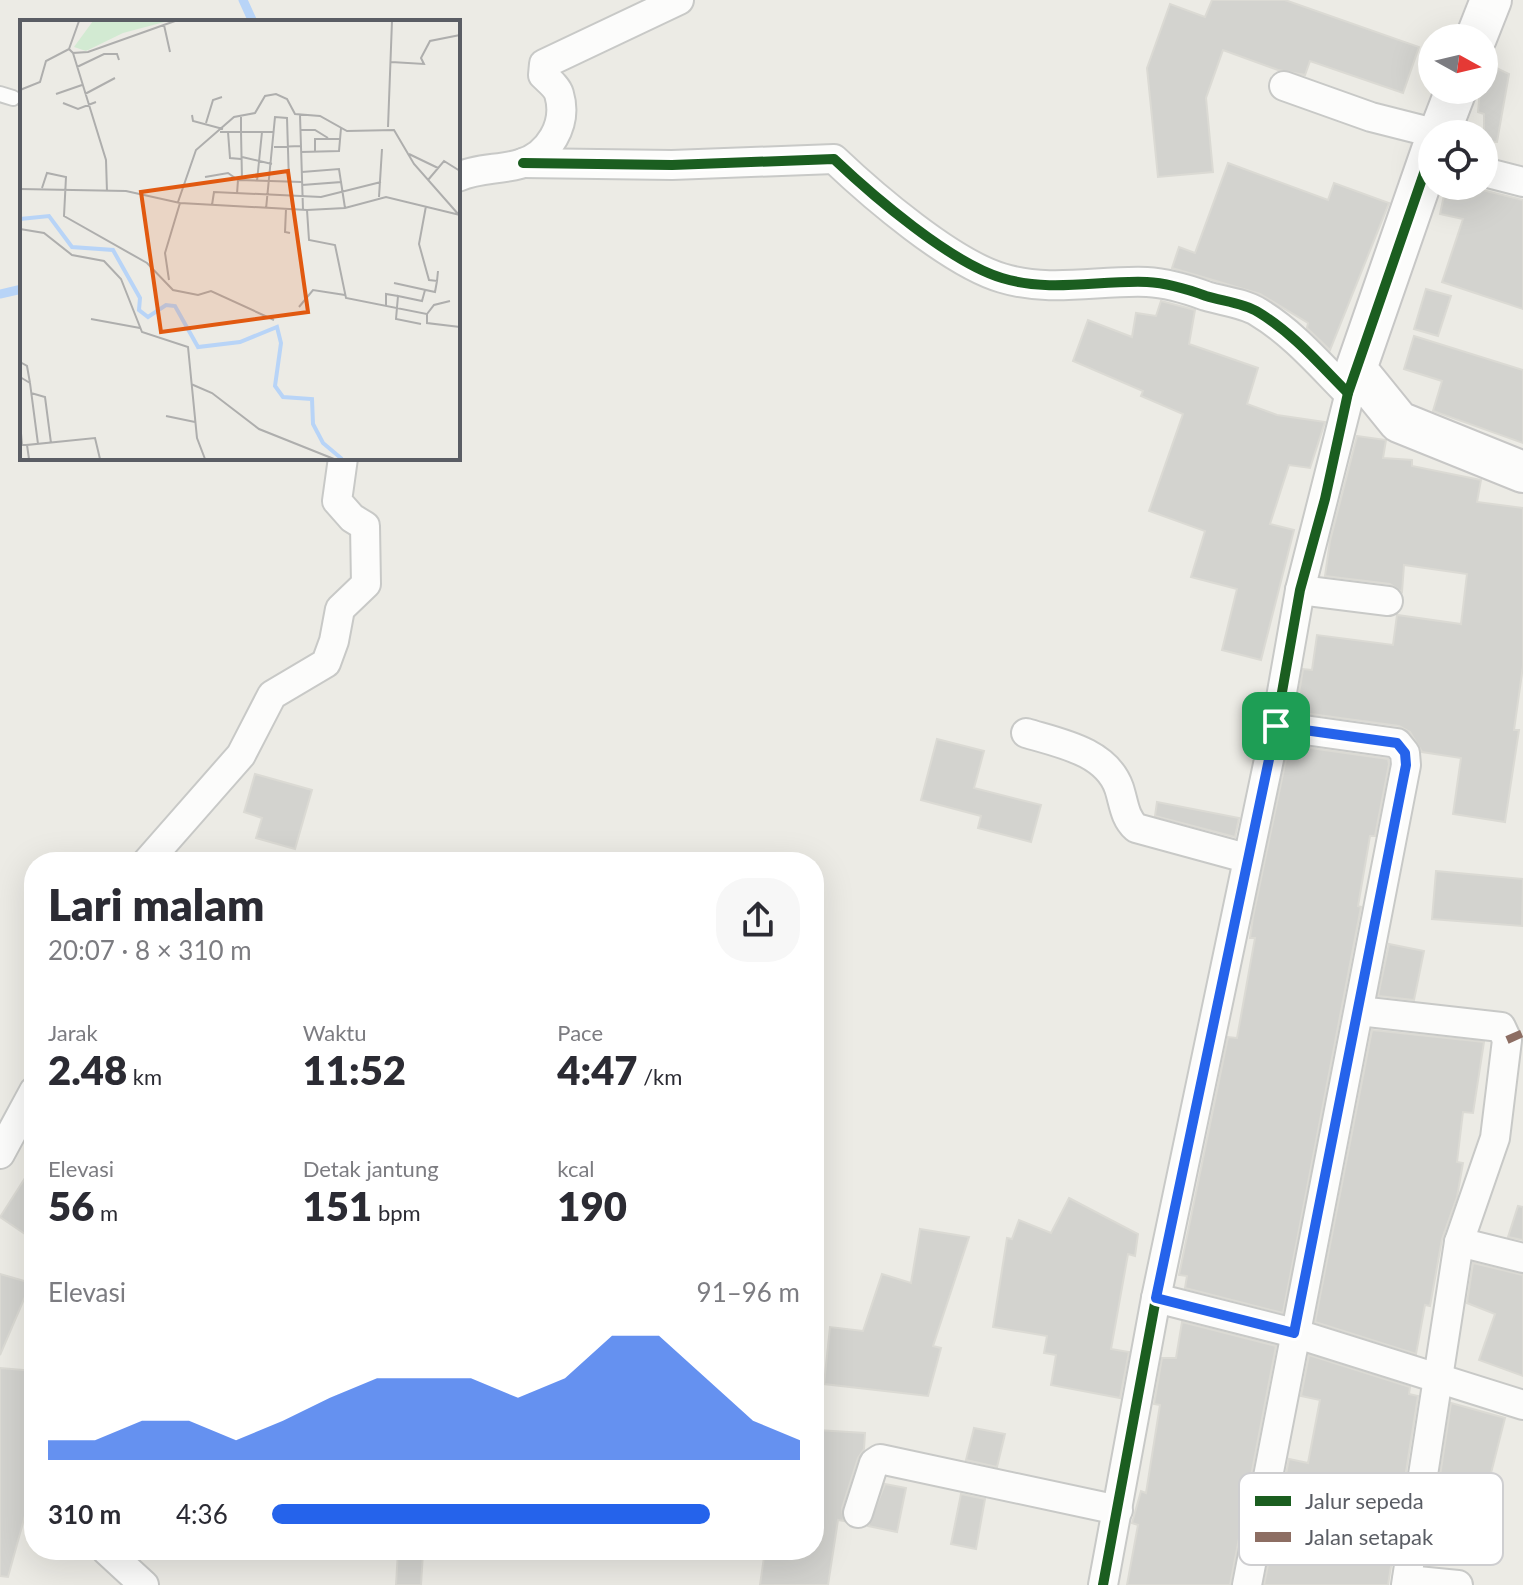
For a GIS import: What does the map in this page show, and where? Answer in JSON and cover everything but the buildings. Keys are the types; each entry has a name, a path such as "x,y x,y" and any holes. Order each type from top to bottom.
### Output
{"street":[{"path":"523,163 552,144 561,121 559,92 543,75 544,64 679,0"},
{"path":"1482,24 1491,0"},
{"path":"1284,86 1371,117 1418,139"},
{"path":"460,176 472,171 523,163 672,165 834,159 893,209 959,256 998,277 1063,287 1147,282 1184,288 1256,310 1352,381 1399,422 1523,472"},
{"path":"1498,176 1523,182"},
{"path":"1103,1585 1156,1298 1276,726 1300,590 1352,381 1418,193"},
{"path":"152,852 241,755 272,695 326,663 340,609 366,584 365,526 352,518 337,501 343,460"},
{"path":"1300,590 1388,601"},
{"path":"1268,1473 1406,765 1405,753 1397,743 1276,726"},
{"path":"1026,733 1090,753 1118,784 1126,815 1136,828 1246,858"},
{"path":"1359,1011 1501,1027 1515,1037 1514,1081 1459,1242 1422,1473"},
{"path":"0,1154 24,1110"},
{"path":"1459,1242 1523,1258"},
{"path":"1156,1298 1294,1333 1523,1405"},
{"path":"858,1513 874,1463 880,1459 1118,1510"},
{"path":"117,1560 144,1585"},
{"path":"1247,1585 1251,1565"},
{"path":"1406,1582 1458,1585"}],"waterway":[{"path":"243,0 252,20"},
{"path":"0,294 20,289"}],"marked path":[{"path":"1507,1040 1523,1033"}],"cycle path":[{"path":"523,163 672,165 834,159 914,227 982,270 1002,278 1038,285 1162,284 1246,306 1283,330 1348,393"},
{"path":"1103,1585 1156,1298 1276,726 1300,590 1325,499 1348,393 1418,190"}],"route":[{"path":"1276,726 1397,743 1405,753 1406,765 1294,1333 1156,1298 1276,726"}]}
